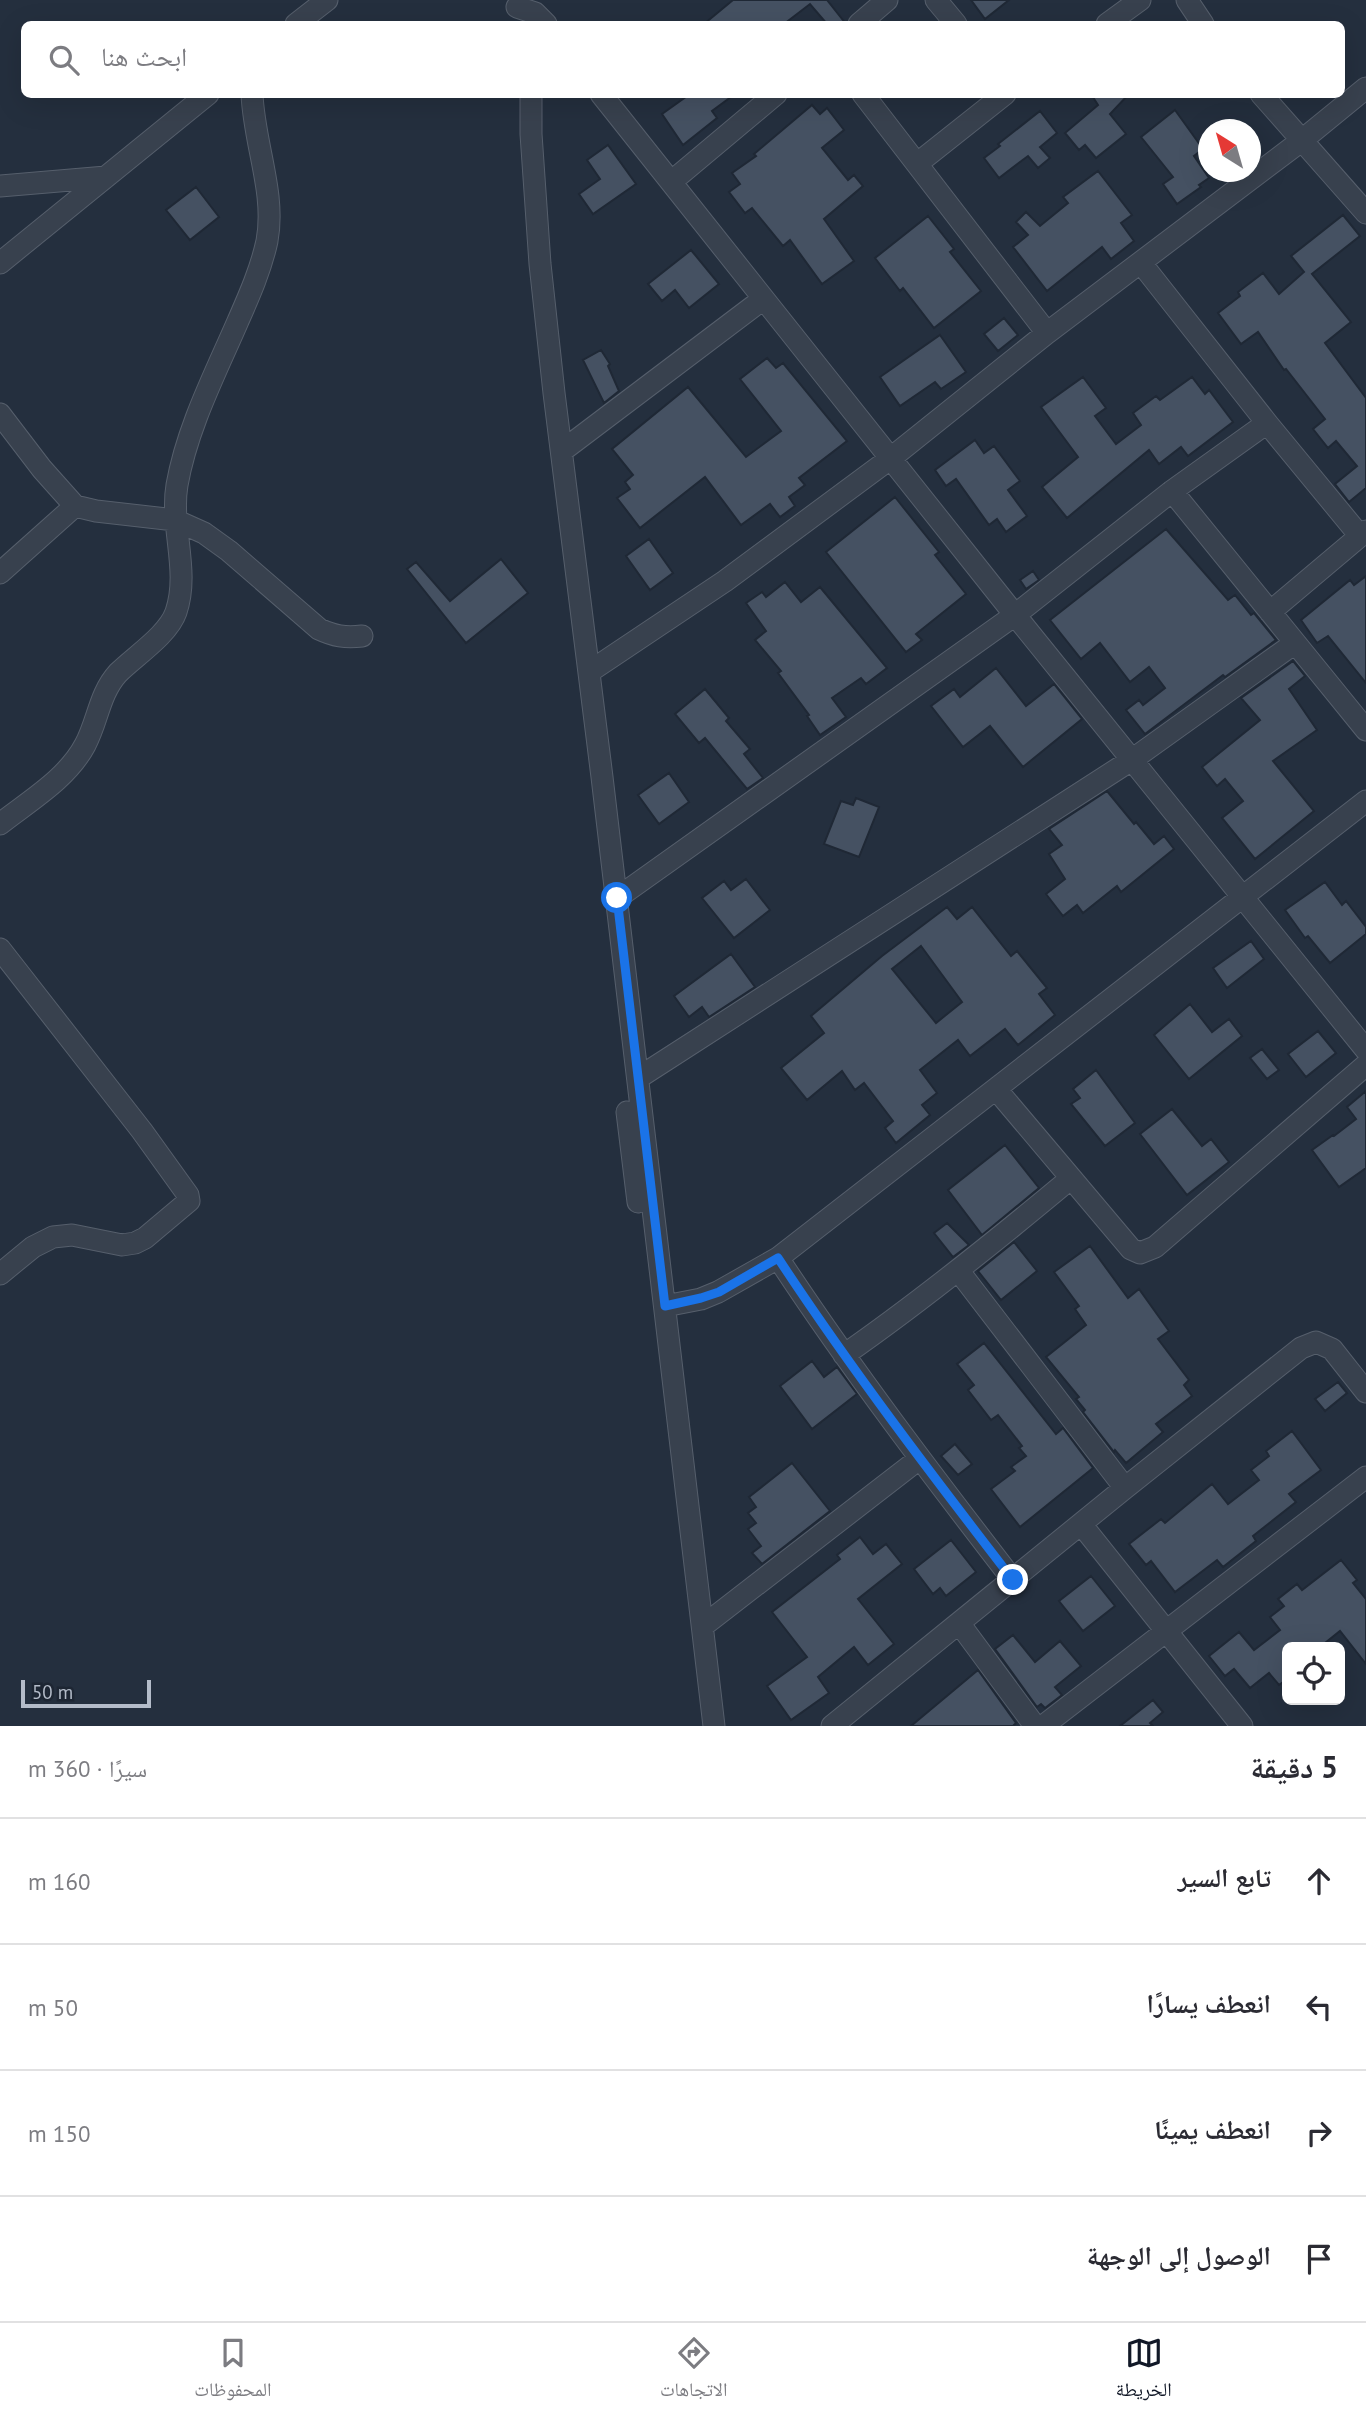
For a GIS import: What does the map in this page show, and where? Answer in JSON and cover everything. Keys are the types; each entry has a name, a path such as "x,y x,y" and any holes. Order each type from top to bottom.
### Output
{"street":[{"path":"300,21 327,0"},
{"path":"862,21 887,0"},
{"path":"936,0 954,21"},
{"path":"1111,21 1140,0"},
{"path":"1187,0 1201,21"},
{"path":"589,672 725,581 891,458 1047,333 1301,141 1366,88"},
{"path":"0,264 203,98"},
{"path":"0,824 58,778 76,760 86,743 105,690 118,673 158,637 176,614 181,566 175,520 177,487 187,444 253,287 267,242 270,206 253,120 252,98"},
{"path":"517,98 542,397 641,1168 665,1306 714,1726"},
{"path":"531,98 540,264 638,1078 641,1168 655,1334 700,1726"},
{"path":"604,98 762,299 1366,1050"},
{"path":"671,182 771,98"},
{"path":"866,98 1047,333"},
{"path":"918,163 1000,98"},
{"path":"1264,98 1366,213"},
{"path":"0,186 106,177"},
{"path":"1141,263 1266,423 1363,533 1270,612"},
{"path":"562,451 762,299"},
{"path":"0,414 42,469 75,506 175,520 204,533 229,551 319,629 348,638 362,636"},
{"path":"617,898 1015,615 1172,491 1266,423"},
{"path":"1172,491 1366,730"},
{"path":"0,573 75,506"},
{"path":"638,1078 1133,760 1295,643"},
{"path":"665,1306 719,1292 778,1258 1366,801"},
{"path":"0,949 142,1131 188,1195 189,1201 135,1243 122,1245 72,1235 52,1237 33,1247 0,1274"},
{"path":"996,1089 1131,1249 1140,1253 1155,1247 1366,1065"},
{"path":"844,1354 898,1317 1070,1178"},
{"path":"778,1258 919,1459 1013,1580"},
{"path":"958,1270 1125,1488"},
{"path":"832,1726 1301,1348 1316,1342 1332,1349 1366,1392"},
{"path":"703,1626 919,1459"},
{"path":"1043,1726 1366,1477"},
{"path":"1081,1524 1242,1726"},
{"path":"959,1623 1035,1726"}],"building":[{"path":"733,0 827,0 844,21 824,21 810,4 788,21 708,21"},
{"path":"971,0 1009,0 985,19"},
{"path":"684,98 730,98 712,111 717,118 683,145 662,114"},
{"path":"1094,98 1125,98 1110,114 1126,134 1096,158 1085,145 1079,150 1065,133 1098,105"},
{"path":"812,105 820,114 827,108 844,130 822,148 848,180 854,175 863,186 824,219 854,261 822,284 790,240 783,246 752,208 745,213 729,192 740,184 732,173 756,156 754,154"},
{"path":"1175,110 1198,142 1198,153 1194,156 1198,162 1198,182 1203,182 1199,185 1201,187 1177,204 1163,184 1173,177 1141,137"},
{"path":"1040,111 1057,133 1040,147 1050,158 1038,168 1028,156 999,178 984,158"},
{"path":"608,145 636,184 593,214 579,194 600,179 587,160"},
{"path":"1098,171 1132,215 1121,223 1134,241 1111,259 1102,247 1047,291 1013,247 1028,235 1016,222 1026,212 1040,226 1068,203 1063,197"},
{"path":"196,187 219,217 190,240 166,210"},
{"path":"1343,215 1360,236 1312,274 1351,322 1325,343 1366,398 1366,488 1349,502 1335,484 1357,466 1336,441 1328,448 1313,429 1325,419 1286,369 1284,370 1258,332 1241,344 1218,313 1240,296 1238,292 1263,273 1279,294 1304,272 1291,256"},
{"path":"928,216 954,249 950,252 981,291 934,328 903,288 900,291 875,258"},
{"path":"691,250 719,284 689,308 675,290 662,301 648,284"},
{"path":"1004,318 1018,335 998,351 984,334"},
{"path":"940,335 966,372 941,389 935,382 900,406 880,377"},
{"path":"601,350 610,364 608,366 619,391 604,403 583,360"},
{"path":"767,358 776,368 783,363 847,441 799,478 805,485 789,497 795,506 780,517 770,504 741,525 705,477 640,528 617,498 630,489 625,482 633,475 612,449 688,387 746,457 781,431 740,379"},
{"path":"1083,377 1106,408 1095,416 1116,444 1141,425 1133,413 1156,396 1160,400 1192,377 1205,394 1209,390 1233,422 1188,456 1181,447 1159,464 1149,450 1067,518 1042,487 1078,457 1041,407"},
{"path":"975,440 984,453 994,446 1020,481 1008,490 1027,516 1006,532 997,519 989,525 956,479 946,486 935,470"},
{"path":"895,497 939,552 935,555 966,594 916,634 922,640 906,652 826,552"},
{"path":"1166,529 1228,600 1235,595 1276,640 1225,677 1223,675 1145,734 1126,710 1139,700 1143,705 1165,688 1149,667 1130,682 1100,643 1081,659 1050,620"},
{"path":"649,539 673,573 650,590 626,556"},
{"path":"501,559 528,593 466,643 407,569 416,562 450,601"},
{"path":"1033,571 1039,580 1026,589 1020,580"},
{"path":"1366,576 1366,683 1328,636 1317,643 1301,620 1350,580 1354,585"},
{"path":"785,582 801,602 820,587 887,668 866,684 861,678 832,698 846,717 820,735 807,716 809,715 778,673 781,671 755,640 766,631 746,603 762,592 766,597"},
{"path":"1293,661 1305,676 1289,689 1317,730 1273,761 1314,811 1255,859 1222,818 1243,801 1225,779 1217,786 1202,767 1260,720 1241,698"},
{"path":"996,668 1026,706 1054,684 1082,719 1023,767 990,726 963,747 931,706 954,689 960,697"},
{"path":"705,689 729,718 726,721 750,749 744,754 763,778 747,789 705,738 699,743 675,714"},
{"path":"669,773 689,802 659,824 638,795"},
{"path":"1107,791 1154,844 1164,836 1174,849 1121,892 1117,886 1083,913 1077,905 1063,916 1046,894 1065,879 1049,854 1062,845 1049,829"},
{"path":"856,798 879,807 859,857 824,844 841,801 853,805"},
{"path":"746,879 770,910 734,938 702,898 724,881 731,890"},
{"path":"1325,882 1342,905 1346,901 1366,927 1366,934 1330,963 1308,936 1305,938 1285,910"},
{"path":"947,907 957,919 972,907 1011,956 1017,951 1047,988 1039,994 1055,1015 1018,1045 1005,1029 970,1056 958,1040 920,1070 937,1093 922,1105 930,1115 896,1143 885,1128 893,1121 864,1083 855,1090 842,1071 807,1100 781,1068 824,1033 811,1016 882,956","holes":["921,946 962,1002 936,1023 892,969"]},
{"path":"1251,941 1264,959 1227,988 1213,968"},
{"path":"731,954 755,987 709,1017 702,1007 689,1017 674,996"},
{"path":"1190,1004 1212,1032 1229,1019 1242,1036 1189,1079 1154,1035"},
{"path":"1318,1031 1336,1053 1306,1077 1288,1054"},
{"path":"1262,1049 1279,1070 1267,1079 1250,1058"},
{"path":"1096,1070 1135,1123 1105,1146 1071,1104 1080,1098 1073,1089"},
{"path":"1366,1091 1366,1168 1339,1187 1312,1150 1356,1119 1347,1107"},
{"path":"1172,1109 1202,1146 1211,1139 1229,1162 1187,1195 1140,1134"},
{"path":"1005,1145 1039,1188 982,1235 948,1190"},
{"path":"947,1223 969,1245 953,1257 934,1233"},
{"path":"1014,1242 1037,1271 1001,1300 978,1271"},
{"path":"1090,1246 1128,1298 1139,1289 1169,1331 1158,1339 1189,1380 1184,1385 1192,1396 1156,1424 1163,1432 1126,1463 1083,1412 1085,1410 1076,1399 1079,1397 1046,1357 1086,1325 1075,1309 1079,1306 1054,1272"},
{"path":"984,1343 1056,1434 1063,1428 1093,1468 1020,1527 991,1489 1015,1471 1011,1467 1026,1456 1019,1448 1022,1446 998,1415 991,1420 968,1390 974,1385 957,1364"},
{"path":"812,1361 824,1377 837,1367 857,1394 812,1429 780,1386"},
{"path":"1338,1382 1347,1393 1325,1411 1315,1399"},
{"path":"1292,1431 1321,1470 1289,1494 1296,1502 1253,1536 1256,1541 1223,1567 1217,1560 1175,1592 1151,1561 1146,1565 1129,1544 1161,1519 1165,1523 1212,1484 1228,1504 1259,1480 1251,1470 1269,1456 1266,1451"},
{"path":"955,1444 972,1464 958,1475 941,1456"},
{"path":"792,1463 830,1511 762,1564 752,1553 761,1546 748,1529 756,1523 748,1513 756,1507 749,1497"},
{"path":"860,1537 873,1554 886,1544 902,1564 858,1599 894,1644 868,1665 854,1647 818,1677 829,1693 791,1720 767,1686 807,1657 772,1612 840,1559 837,1555"},
{"path":"951,1540 976,1572 946,1596 940,1588 933,1594 914,1569"},
{"path":"1341,1560 1357,1580 1353,1583 1366,1599 1366,1664 1340,1631 1326,1642 1282,1642 1282,1683 1279,1685 1269,1673 1250,1688 1234,1669 1225,1676 1209,1656 1239,1632 1254,1650 1280,1630 1270,1617 1284,1606 1278,1599 1297,1584 1302,1590"},
{"path":"1091,1576 1115,1606 1083,1631 1059,1601"},
{"path":"1013,1635 1035,1662 1060,1641 1081,1666 1055,1687 1062,1695 1045,1708 1041,1704 1037,1707 995,1649"},
{"path":"978,1670 1016,1723 1013,1726 911,1726"},
{"path":"1153,1700 1163,1712 1150,1723 1153,1726 1120,1726"}],"route":[{"path":"617,898 665,1306 719,1292 778,1258 808,1305 919,1459 1013,1580"}]}
